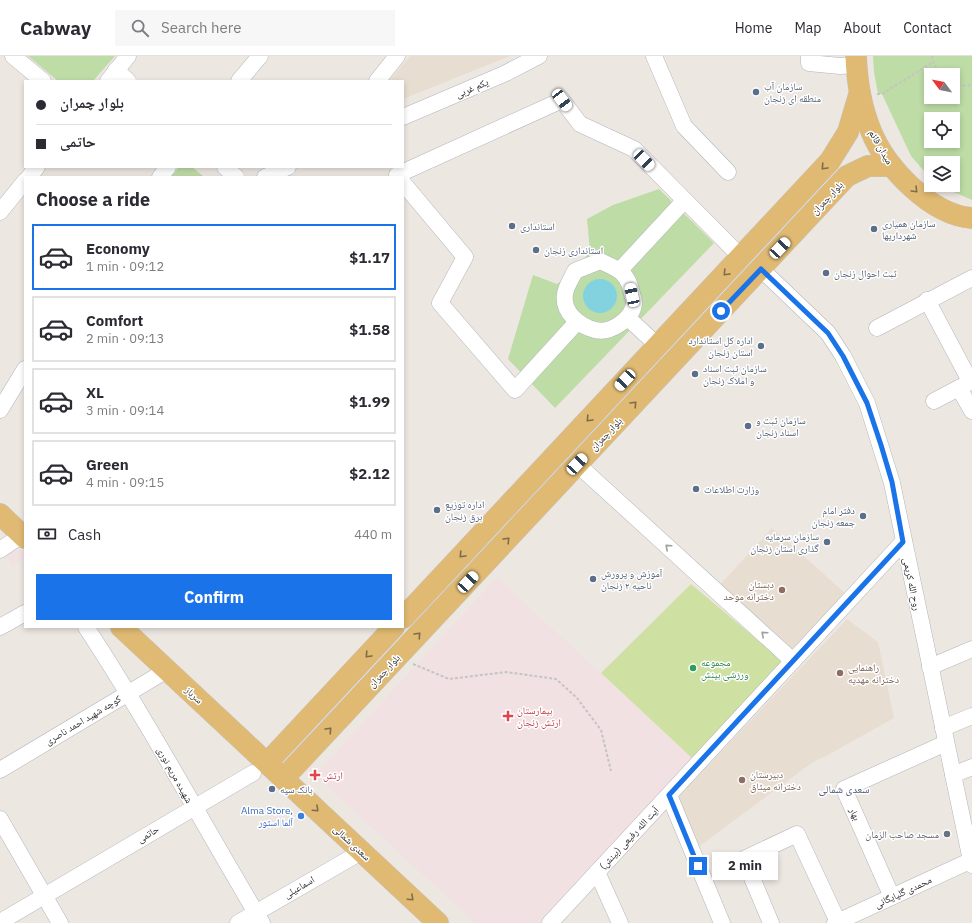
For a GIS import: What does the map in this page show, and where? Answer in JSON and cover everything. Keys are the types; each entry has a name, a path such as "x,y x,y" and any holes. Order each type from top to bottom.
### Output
{"main road":[{"name":"میدان قائم","path":"856,60 859,95 872,132 892,166 918,194 942,209 972,218"},
{"path":"404,617 830,161 848,132 859,95"},
{"path":"837,150 849,150 854,156 853,174"},
{"name":"بلوار چمران","path":"283,779 847,176 868,166 892,166"},
{"path":"561,449 577,464"},
{"path":"0,514 24,537"},
{"name":"سرباز","path":"121,628 167,670 260,768"},
{"path":"260,768 300,728 393,628"},
{"path":"300,728 298,737 300,741 304,745 313,747"},
{"name":"سعدی شمالی","path":"260,768 283,779 438,923"}],"street":[{"path":"13,56 42,80"},
{"path":"125,80 112,76 128,56"},
{"path":"240,80 260,56"},
{"path":"378,80 396,56"},
{"name":"یکم غربی","path":"404,117 504,74 539,56"},
{"path":"654,56 684,126 728,172"},
{"path":"809,56 809,63 840,66 856,60"},
{"path":"397,176 562,100 580,124 634,149 741,257"},
{"path":"30,176 36,168"},
{"path":"161,176 167,168"},
{"path":"225,168 235,176"},
{"path":"267,176 286,168"},
{"path":"0,212 24,182"},
{"path":"404,184 465,257 440,303 515,390 577,322"},
{"path":"620,270 684,201"},
{"path":"600,262 620,270 631,287 634,303 628,318 610,329 596,331 577,322 567,310 565,294 575,271 600,262"},
{"name":"روح الله کریمی","path":"761,269 828,333 843,356 867,403 892,482 942,728 972,862"},
{"path":"877,328 927,300 972,278"},
{"path":"927,300 967,383 972,411"},
{"path":"628,318 658,346"},
{"path":"0,410 24,371"},
{"path":"934,401 967,383"},
{"path":"577,464 793,661"},
{"path":"0,550 24,537"},
{"name":"آیت الله رفیعی (بینش)","path":"550,923 903,542"},
{"path":"0,627 24,614"},
{"name":"شهیده مریم نوری","path":"87,628 129,693 193,807 259,918"},
{"path":"930,668 972,649"},
{"name":"کوچه شهید احمد ناصری","path":"0,770 167,670"},
{"path":"942,728 972,716"},
{"name":"بهار","path":"892,897 844,789 946,743"},
{"path":"953,775 972,767"},
{"name":"حاتمی","path":"0,922 260,768"},
{"path":"669,795 722,923"},
{"path":"0,819 60,923"},
{"path":"771,923 744,859 797,834 836,922"},
{"name":"اسماعیلی","path":"238,923 259,918 361,852"},
{"name":"محمدی گلپایگانی","path":"836,922 972,862"},
{"path":"597,872 620,923"}],"path":[{"path":"932,56 936,68"},
{"path":"859,95 882,94 933,62"},
{"path":"960,85 972,85"},
{"path":"397,657 449,679 506,672 556,678 577,698 601,730 611,771"}],"shaded area":[{"path":"410,56 510,56 404,99 404,80 390,80"},
{"name":"دبستان دخترانه موحد","path":"772,528 845,593 792,651 718,587"},
{"path":"19,549 24,559 12,566 6,556"},
{"name":"بیمارستان ارتش زنجان","path":"497,577 693,759 542,923 475,923 315,775"},
{"path":"847,619 878,642 894,718 813,762 697,848 677,798"}],"green space":[{"path":"28,56 115,56 94,80 57,80"},
{"path":"873,56 972,56 972,200 954,192 960,192 960,156 924,156 924,171 911,156 882,94 878,94"},
{"path":"178,168 193,168 203,176 172,176"},
{"path":"659,189 714,243 555,408 508,359 533,275 557,284 575,271 590,251 587,219 613,205"},
{"name":"مجموعه ورزشی بینش","path":"691,584 784,662 693,759 601,673"}],"water":[{"path":"597,279 603,279 612,284 616,290 616,302 612,308 603,313 597,313 588,308 583,299 583,293 588,284"}],"place":[{"name":"سازمان آب منطقه ای زنجان","path":"756,92"},
{"name":"استانداری","path":"512,226"},
{"name":"سازمان همیاری شهرداریها","path":"874,229"},
{"name":"استانداری زنجان","path":"536,250"},
{"name":"ثبت احوال زنجان","path":"826,273"},
{"name":"اداره کل استاندارد استان زنجان","path":"761,346"},
{"name":"سازمان ثبت اسناد و املاک زنجان","path":"695,374"},
{"name":"سازمان ثبت و اسناد زنجان","path":"748,426"},
{"name":"وزارت اطلاعات","path":"696,489"},
{"name":"اداره توزیع برق زنجان","path":"437,510"},
{"name":"دفتر امام جمعه زنجان","path":"863,516"},
{"name":"سازمان سرمایه گذاری استان زنجان","path":"827,542"},
{"name":"آموزش و پرورش ناحیه ۲ زنجان","path":"593,579"},
{"name":"دبستان دخترانه موحد","path":"782,590"},
{"name":"مجموعه ورزشی بینش","path":"693,668"},
{"name":"راهنمایی دخترانه مهدیه","path":"840,673"},
{"name":"بیمارستان ارتش زنجان","path":"508,716"},
{"name":"ارتش","path":"315,775"},
{"name":"دبیرستان دخترانه میثاق","path":"742,780"},
{"name":"بانک سپه","path":"272,789"},
{"name":"Alma Store, آلما استور","path":"301,816"},
{"name":"مسجد صاحب الزمان","path":"947,834"}],"district":[{"name":"سعدی شمالی","path":"844,789"}],"route":[{"path":"698,866 669,795 903,542 892,482 867,403 843,356 828,333 761,269 721,311"}]}
